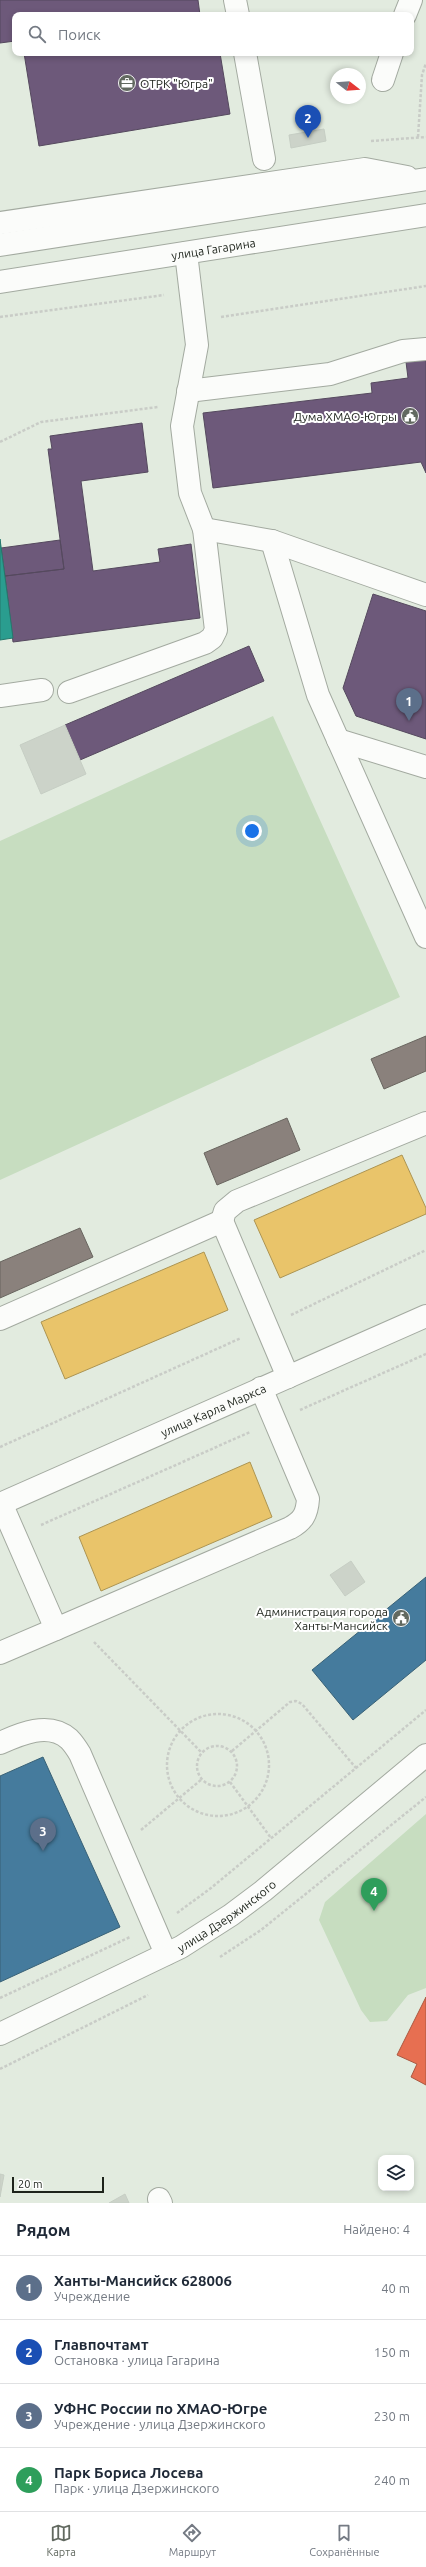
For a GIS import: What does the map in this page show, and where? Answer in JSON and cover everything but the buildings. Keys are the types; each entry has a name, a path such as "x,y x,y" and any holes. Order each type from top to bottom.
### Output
{"main road":[{"path":"235,0 237,12"},
{"path":"406,12 411,0"},
{"path":"246,56 264,159"},
{"path":"383,80 391,56"},
{"path":"0,222 365,169 425,180"},
{"path":"0,244 425,180"},
{"name":"улица Гагарина","path":"0,282 426,215"},
{"path":"0,222 166,220"},
{"path":"69,692 205,643 212,638 216,630 204,529 190,493 182,426 197,345 186,253"},
{"path":"187,397 330,374 403,351 426,348"},
{"path":"204,529 272,542 426,595"},
{"path":"272,542 318,695 426,938"},
{"path":"0,696 42,690"},
{"path":"338,740 426,767"},
{"path":"0,1319 222,1221 226,1211 238,1201 426,1123"},
{"path":"222,1221 288,1376"},
{"name":"улица Карла Маркса","path":"0,1504 426,1316"},
{"path":"0,1653 299,1523 307,1512 308,1499 262,1388"},
{"path":"0,1504 15,1537 65,1625"},
{"path":"0,1743 34,1730 50,1731 69,1738 80,1754 166,1954"},
{"name":"улица Дзержинского","path":"0,2034 166,1954 231,1915 263,1891 426,1755"}],"path":[{"path":"418,137 422,75 426,63"},
{"path":"219,317 426,286"},
{"path":"0,317 162,295 169,297"},
{"path":"0,442 41,422 187,397"},
{"path":"0,1447 266,1326 426,1250"},
{"path":"15,1537 426,1354"},
{"path":"65,1625 202,1753"},
{"path":"232,1751 290,1702 296,1701 302,1704 356,1768"},
{"path":"0,1998 154,1925 189,1904 272,1838 426,1710"},
{"path":"214,1714 237,1718 256,1731 266,1749 269,1770 262,1791 248,1806 225,1816 208,1815 192,1809 179,1798 170,1782 167,1764 171,1747 180,1731 199,1718 214,1714"},
{"path":"216,1746 232,1751 236,1758 238,1767 236,1776 230,1782 212,1785 202,1779 197,1766 202,1753 216,1746"},
{"path":"121,1847 202,1779"},
{"path":"230,1782 272,1838"}],"green space":[{"path":"273,716 400,997 0,1180 0,841"},
{"path":"426,1814 426,1988 408,1995 387,2021 370,2022 361,2010 319,1920 325,1902"}],"place":[{"name":"ОТРК \"Югра\"","path":"127,83"},
{"name":"Главпочтамт","path":"308,138"},
{"name":"Дума ХМАО-Югры","path":"410,416"},
{"name":"Ханты-Мансийск 628006","path":"409,721"},
{"name":"Администрация города Ханты-Мансийск","path":"401,1618"},
{"name":"УФНС России по ХМАО-Югре","path":"43,1851"},
{"name":"Парк Бориса Лосева","path":"374,1911"}]}
